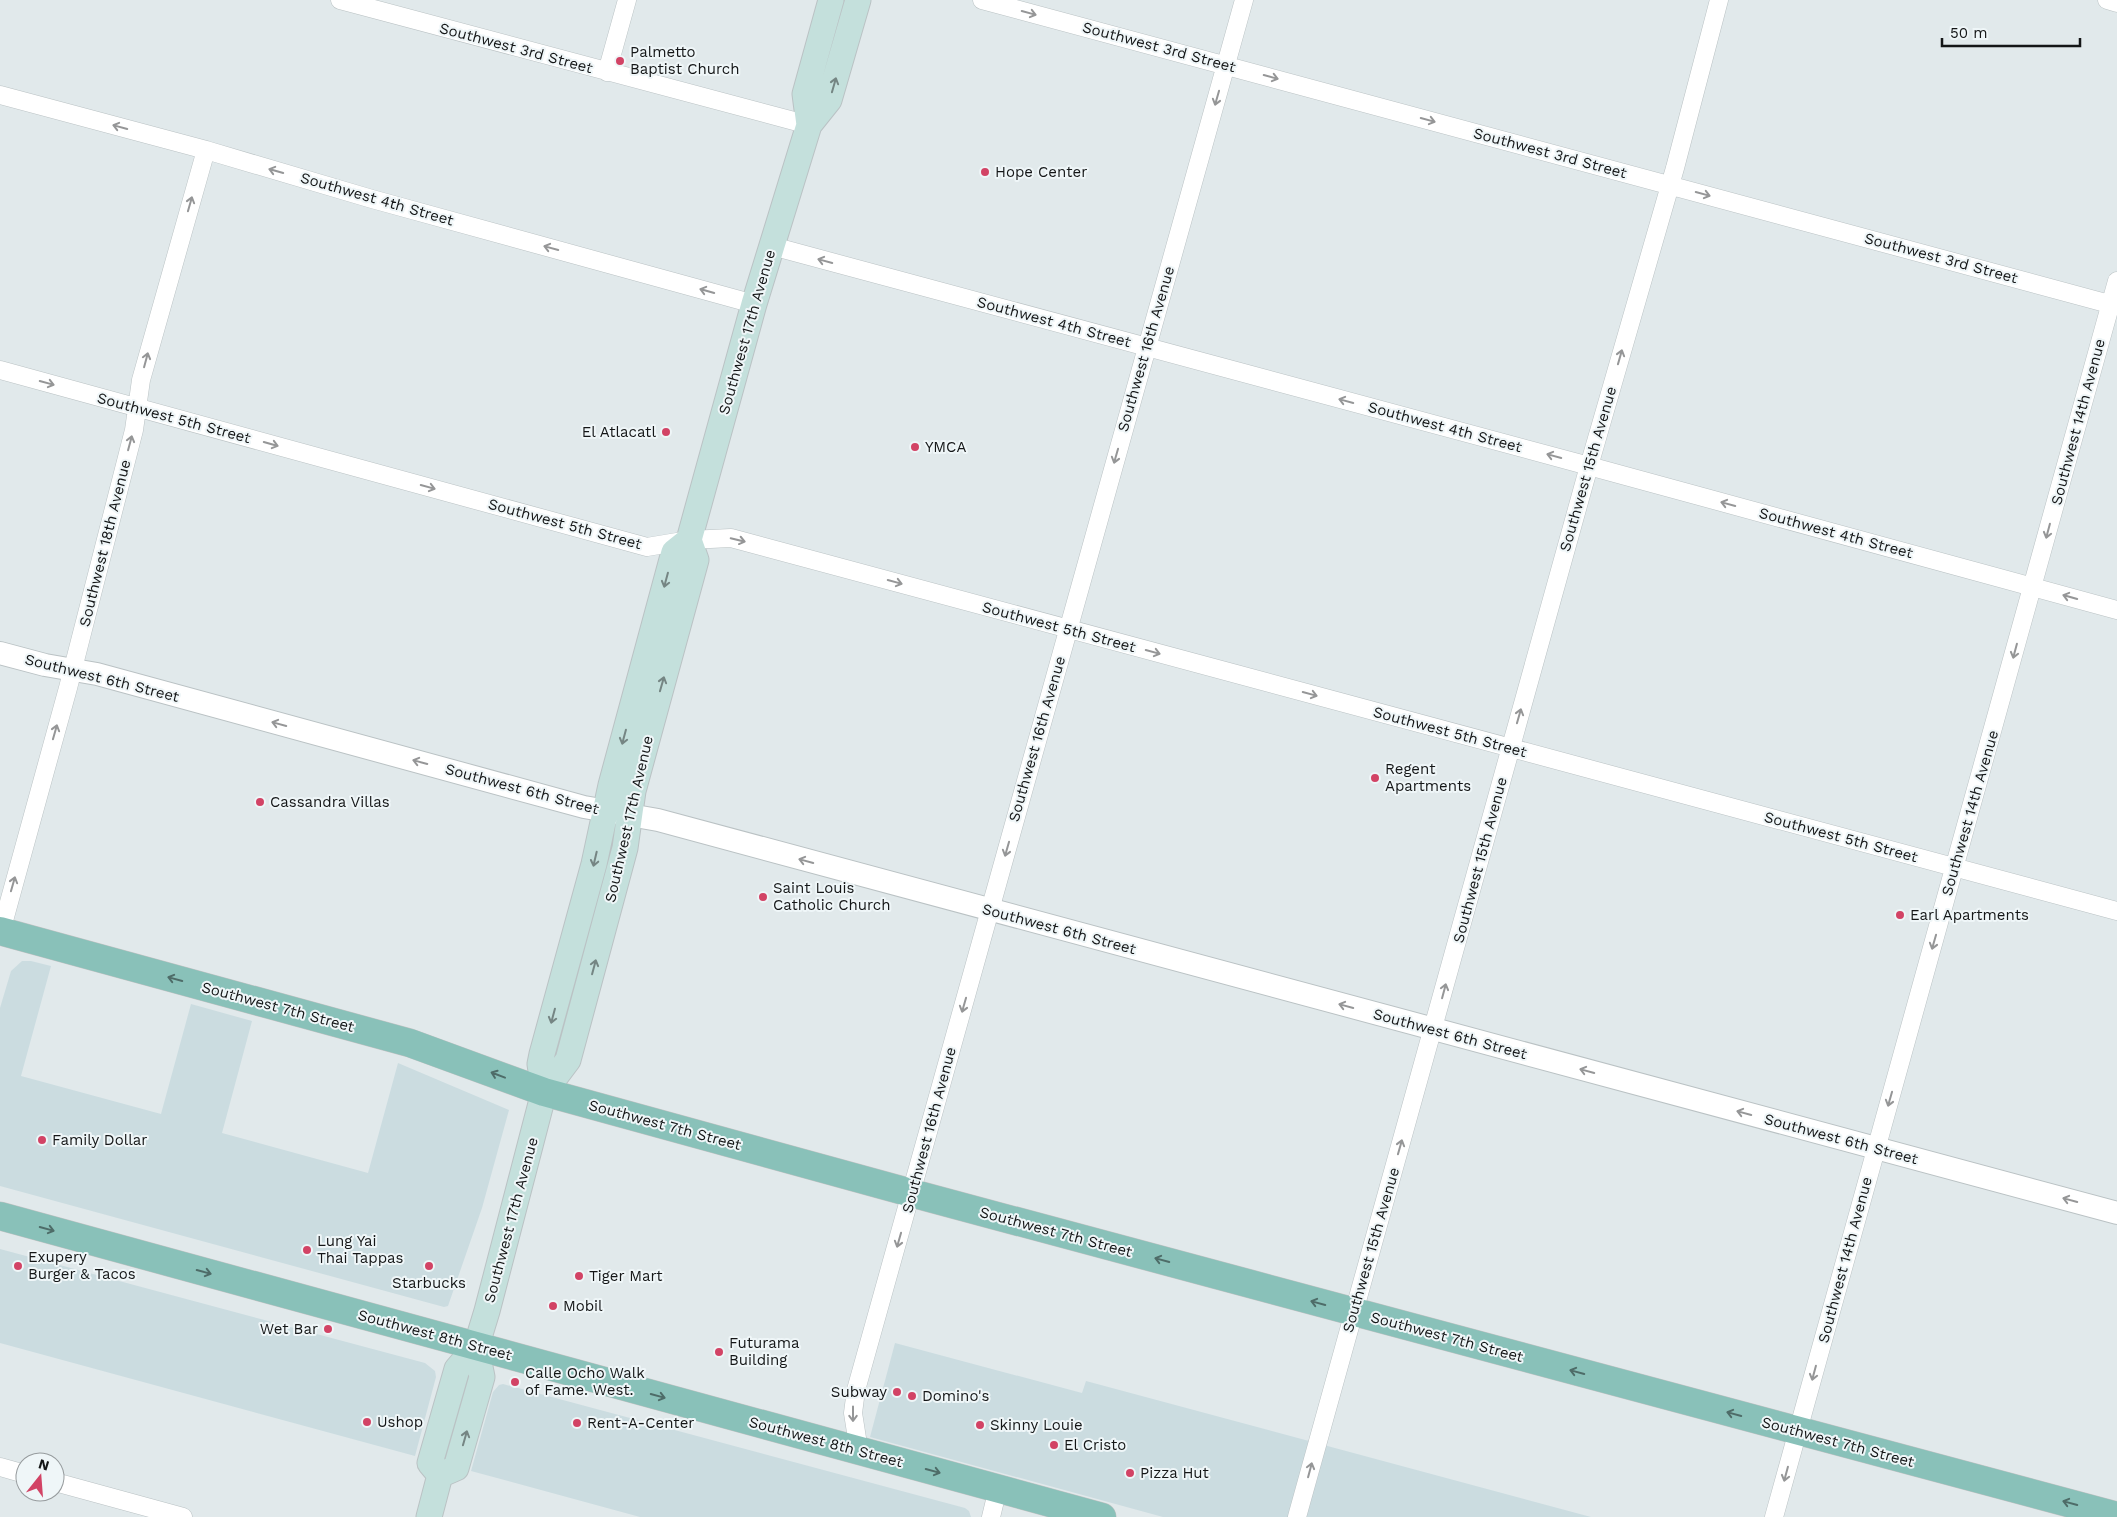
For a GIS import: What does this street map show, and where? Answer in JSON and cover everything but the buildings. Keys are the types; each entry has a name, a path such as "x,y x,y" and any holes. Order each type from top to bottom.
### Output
{"main road":[{"name":"Southwest 17th Avenue","path":"809,125 805,94 831,0"},
{"name":"Southwest 17th Avenue","path":"429,1517 440,1475 430,1463 457,1369 476,1347 544,1092 568,1060 625,848 633,791 696,560 689,540 754,304 809,125 829,100 858,0"},
{"name":"Southwest 17th Avenue","path":"544,1092 540,1064 542,1054 594,864 605,811 674,552 689,540"},
{"name":"Southwest 7th Street","path":"0,932 410,1043 544,1092 1353,1312 2117,1516"},
{"name":"Southwest 8th Street","path":"0,1216 1102,1517"}],"street":[{"name":"Southwest 3rd Street","path":"340,0 809,125"},
{"path":"607,72 627,0"},
{"name":"Southwest 3rd Street","path":"982,0 2114,305"},
{"name":"Southwest 16th Avenue","path":"859,1451 853,1421 855,1396 1244,0"},
{"name":"Southwest 15th Avenue","path":"1297,1517 1719,0"},
{"path":"2106,0 2117,3"},
{"name":"Southwest 4th Street","path":"0,95 206,150 372,199 754,304"},
{"name":"Southwest 18th Avenue","path":"0,932 72,670 134,430 143,371 206,150"},
{"name":"Southwest 4th Street","path":"772,246 2117,610"},
{"name":"Southwest 14th Avenue","path":"1774,1517 2033,586 2114,305 2117,281"},
{"name":"Southwest 5th Street","path":"0,370 647,547 689,540 731,538 2117,911"},
{"name":"Southwest 6th Street","path":"0,653 44,665 97,674 605,811 658,820 2117,1213"},
{"path":"0,1467 15,1471"},
{"path":"65,1485 183,1517"},
{"path":"990,1517 998,1488"}],"shaded area":[{"path":"22,961 31,961 51,966 21,1076 161,1114 191,1004 252,1021 222,1133 368,1173 398,1063 509,1110 482,1208 448,1306 444,1307 0,1186 0,1008 11,971"},
{"path":"0,1249 425,1363 435,1371 436,1377 415,1456 0,1343"},
{"path":"895,1343 1082,1393 1086,1381 1591,1517 1163,1517 870,1437"},
{"path":"503,1384 965,1508 969,1511 971,1517 640,1517 471,1471 493,1392 499,1385"}],"place":[{"name":"Palmetto Baptist Church","path":"620,61"},
{"name":"Hope Center","path":"985,172"},
{"name":"El Atlacatl","path":"666,432"},
{"name":"YMCA","path":"915,447"},
{"name":"Regent Apartments","path":"1375,778"},
{"name":"Cassandra Villas","path":"260,802"},
{"name":"Saint Louis Catholic Church","path":"763,897"},
{"name":"Earl Apartments","path":"1900,915"},
{"name":"Family Dollar","path":"42,1140"},
{"name":"Lung Yai Thai Tappas","path":"307,1250"},
{"name":"Exupery Burger & Tacos","path":"18,1266"},
{"name":"Starbucks","path":"429,1266"},
{"name":"Tiger Mart","path":"579,1276"},
{"name":"Mobil","path":"553,1306"},
{"name":"Wet Bar","path":"328,1329"},
{"name":"Futurama Building","path":"719,1352"},
{"name":"Calle Ocho Walk of Fame. West.","path":"515,1382"},
{"name":"Subway","path":"897,1392"},
{"name":"Domino's","path":"912,1396"},
{"name":"Ushop","path":"367,1422"},
{"name":"Rent-A-Center","path":"577,1423"},
{"name":"Skinny Louie","path":"980,1425"},
{"name":"El Cristo","path":"1054,1445"},
{"name":"Pizza Hut","path":"1130,1473"}]}
